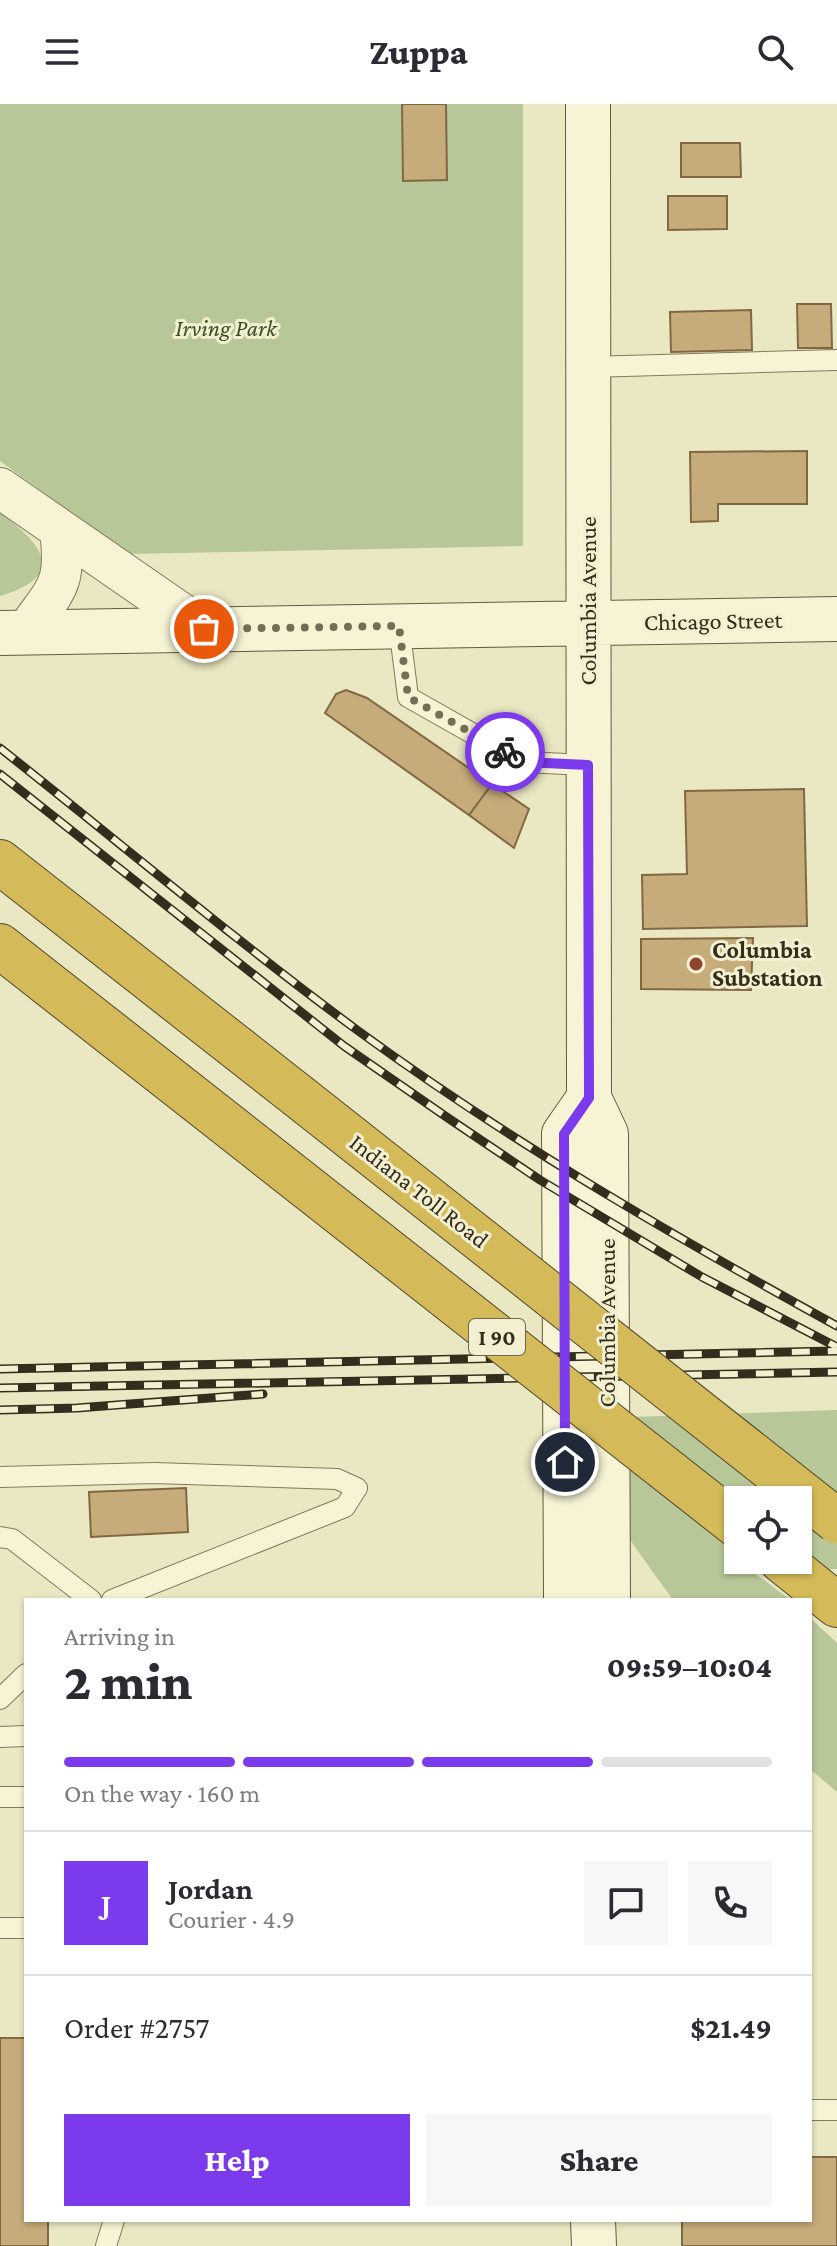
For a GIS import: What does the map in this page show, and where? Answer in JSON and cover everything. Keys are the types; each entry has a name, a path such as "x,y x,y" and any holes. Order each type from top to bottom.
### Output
{"highway":[{"name":"Indiana Toll Road","path":"0,862 837,1521"},
{"name":"I 90","path":"0,946 724,1515"},
{"path":"799,1574 837,1605"}],"street":[{"name":"Columbia Avenue","path":"588,104 589,1098 606,1134 608,1598"},
{"path":"0,488 204,629"},
{"path":"12,633 62,580 65,566 60,530"},
{"name":"Chicago Street","path":"204,629 837,619"},
{"path":"12,633 204,629"},
{"name":"Columbia Avenue","path":"566,1598 564,1134 589,1098"},
{"path":"593,2222 594,2246"}],"lane":[{"path":"589,367 837,360"},
{"path":"399,626 408,697 523,762 588,765"},
{"path":"0,1477 170,1474 337,1479 357,1488 345,1507 117,1598"},
{"path":"0,1537 12,1539 88,1598"},
{"path":"0,1699 24,1676"},
{"path":"0,1737 24,1736"},
{"path":"0,1797 24,1797"},
{"path":"0,1928 24,1928"},
{"path":"812,2110 837,2110"},
{"path":"106,2246 113,2222"}],"green space":[{"name":"Irving Park","path":"0,104 523,104 523,546 128,554 0,461"},
{"path":"0,513 36,547 42,558 42,568 22,588 0,596"},
{"path":"837,1410 837,1569 812,1570 812,1486 724,1486 724,1574 755,1574 788,1598 672,1598 625,1533 632,1417"},
{"path":"812,1620 837,1643 837,1792 812,1771"}],"building":[{"path":"402,104 446,104 447,180 403,181"},
{"path":"681,143 740,143 741,177 681,177"},
{"path":"668,196 727,196 727,229 668,230"},
{"path":"797,304 831,304 832,348 798,348"},
{"path":"751,310 752,350 671,352 670,312"},
{"path":"807,451 807,504 718,504 718,521 691,522 690,452"},
{"path":"346,690 367,698 492,784 469,815 325,713 336,694"},
{"path":"492,784 529,809 514,848 469,815"},
{"path":"804,789 807,926 643,929 642,875 687,874 685,791"},
{"name":"Columbia Substation","path":"753,938 751,990 641,989 641,939"},
{"path":"186,1488 188,1532 91,1537 89,1492"},
{"path":"0,2038 24,2038 24,2222 48,2222 48,2246 0,2246"},
{"path":"812,2157 837,2157 837,2246 682,2246 682,2222 812,2222"}],"railway":[{"path":"0,748 266,961 414,1071 592,1186 837,1326"},
{"path":"0,774 344,1046 448,1118 540,1180 702,1277 837,1347"},
{"path":"0,1369 837,1351"},
{"path":"0,1388 837,1372"},
{"path":"0,1410 77,1408 263,1394"}],"way so far":[{"path":"204,629 399,626 408,697 505,752"}],"place":[{"name":"Columbia Substation","path":"696,964"}],"route":[{"path":"505,752 523,762 588,765 589,1098 564,1134 565,1462"}]}
